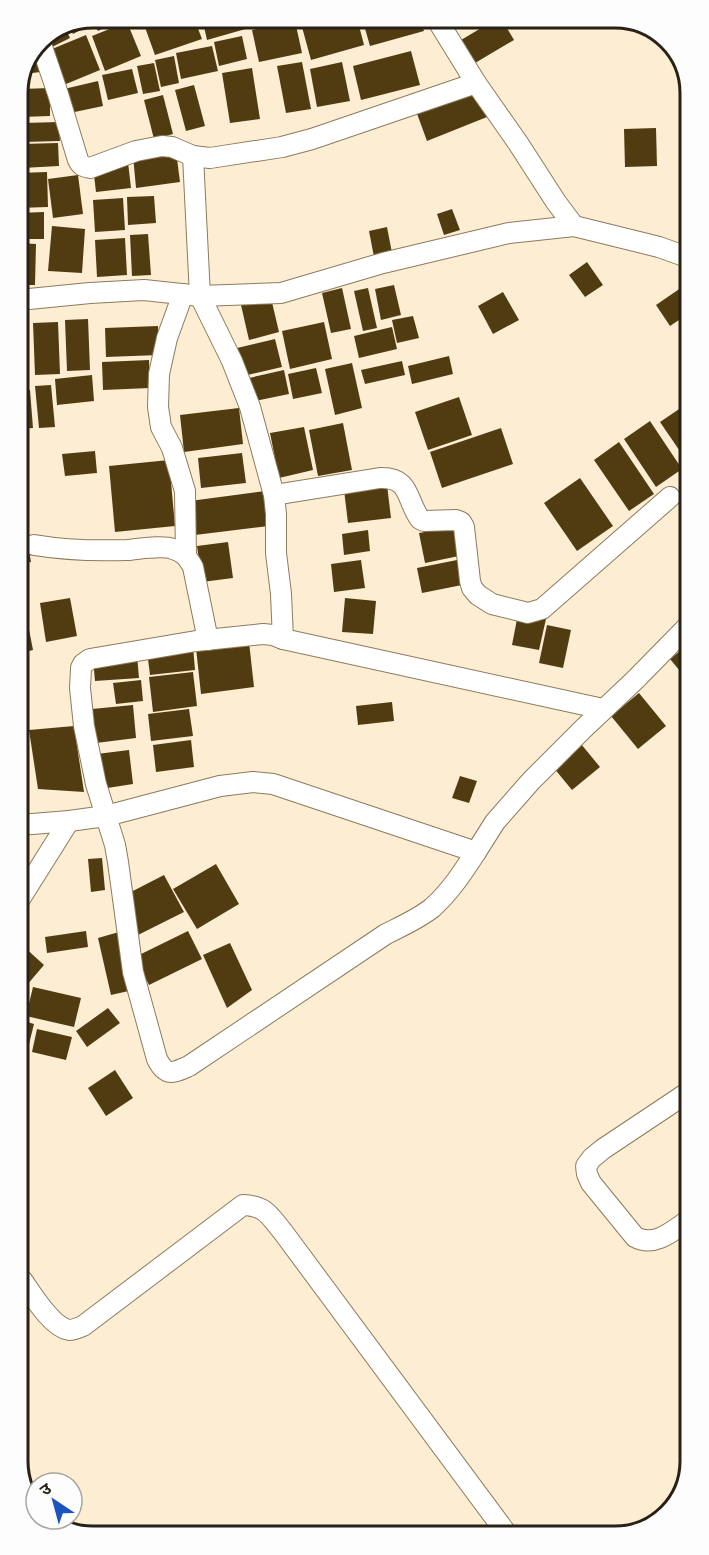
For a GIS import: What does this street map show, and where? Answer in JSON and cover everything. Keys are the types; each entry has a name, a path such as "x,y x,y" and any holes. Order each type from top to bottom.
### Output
{"street":[{"path":"443,29 476,83 574,226"},
{"path":"44,52 81,165 86,168 136,150 162,146 172,147 193,156 210,158 282,147 312,139 476,83"},
{"path":"186,556 184,491 172,448 161,427 158,407 159,375 167,338 191,295 193,156"},
{"path":"29,299 144,290 191,295 281,293 382,262 509,233 574,226 681,254"},
{"path":"191,295 232,361 250,407 274,495 283,639"},
{"path":"274,495 380,478 397,480 405,488 420,519 424,521 456,520 464,526 470,581 478,595 492,604 528,613 542,609 670,497"},
{"path":"34,545 52,548 124,550 171,548 186,556 193,567 208,640"},
{"path":"603,709 263,634 208,640 90,659 83,664 80,688 84,726 96,784 118,862 133,972 161,1067 167,1072 176,1072 189,1066 386,934 431,908 452,887 495,822 583,729 681,633"},
{"path":"28,824 106,816 220,786 254,782 273,784 476,852"},
{"path":"28,886 69,821"},
{"path":"681,1097 597,1154 586,1166 591,1183 635,1237 642,1241 652,1240 663,1237 681,1225"},
{"path":"28,1288 49,1317 63,1328 72,1330 83,1326 243,1205 256,1206 267,1212 283,1232 501,1526"}],"building":[{"path":"112,28 129,28 141,56 105,71 92,36"},
{"path":"145,28 198,28 202,39 155,55"},
{"path":"204,28 248,28 207,40"},
{"path":"297,28 302,53 259,62 252,30"},
{"path":"302,28 360,29 364,45 311,60"},
{"path":"365,29 423,29 424,31 370,46"},
{"path":"480,29 507,29 514,40 470,66 456,43"},
{"path":"68,34 70,38 48,49 57,39"},
{"path":"86,35 100,70 66,84 52,49"},
{"path":"242,36 247,59 219,66 214,42"},
{"path":"212,46 218,71 181,79 176,53"},
{"path":"411,51 420,85 361,100 353,66"},
{"path":"174,56 179,83 161,87 155,60"},
{"path":"38,58 40,72 32,73"},
{"path":"302,62 311,109 286,113 277,66"},
{"path":"342,62 350,101 317,107 310,69"},
{"path":"154,63 160,91 143,94 137,66"},
{"path":"252,68 260,119 230,123 222,73"},
{"path":"132,69 138,93 108,100 102,75"},
{"path":"98,81 103,106 70,113 64,89"},
{"path":"194,85 205,126 186,131 175,90"},
{"path":"476,87 487,117 427,141 416,111"},
{"path":"50,88 50,116 29,117 29,89"},
{"path":"163,95 173,134 154,139 144,100"},
{"path":"59,122 60,141 29,142 29,123"},
{"path":"656,128 657,166 625,167 624,129"},
{"path":"58,143 59,166 29,168 29,144"},
{"path":"176,151 180,182 136,188 133,156"},
{"path":"128,162 131,188 96,192 93,167"},
{"path":"47,172 48,207 29,208 29,173"},
{"path":"78,175 83,214 53,218 48,179"},
{"path":"154,196 156,223 128,225 127,197"},
{"path":"123,198 125,230 95,232 93,200"},
{"path":"452,209 460,230 444,235 437,214"},
{"path":"44,212 44,239 29,239 29,213"},
{"path":"52,226 85,229 82,273 48,271"},
{"path":"387,227 393,258 375,262 369,231"},
{"path":"148,234 151,275 132,276 130,235"},
{"path":"125,238 127,275 97,277 95,240"},
{"path":"29,244 36,244 35,285 29,285"},
{"path":"587,262 603,285 585,297 569,275"},
{"path":"394,285 401,315 381,320 375,289"},
{"path":"342,288 351,329 331,333 322,293"},
{"path":"368,288 377,328 363,331 354,291"},
{"path":"681,288 681,319 670,326 656,305"},
{"path":"503,292 519,320 493,334 478,306"},
{"path":"271,298 279,332 249,340 241,305"},
{"path":"413,316 419,338 397,343 392,320"},
{"path":"88,319 90,370 67,371 65,320"},
{"path":"58,322 60,374 35,375 33,323"},
{"path":"324,322 332,359 290,369 282,331"},
{"path":"158,326 159,355 106,357 105,328"},
{"path":"392,327 397,349 359,358 354,336"},
{"path":"275,339 282,367 239,377 233,349"},
{"path":"449,356 453,374 412,384 408,366"},
{"path":"149,360 150,388 103,390 102,362"},
{"path":"402,361 405,375 365,384 361,370"},
{"path":"352,363 362,408 335,415 325,369"},
{"path":"316,368 322,393 293,399 288,374"},
{"path":"284,370 289,394 255,401 249,378"},
{"path":"92,375 94,401 57,405 55,379"},
{"path":"51,385 55,427 39,428 35,386"},
{"path":"29,390 33,428 29,428"},
{"path":"459,397 472,435 428,450 415,412"},
{"path":"239,408 243,444 184,452 180,415"},
{"path":"681,408 681,453 660,422"},
{"path":"650,421 681,470 656,487 624,439"},
{"path":"343,423 352,470 318,476 309,430"},
{"path":"304,427 313,470 279,478 270,433"},
{"path":"501,428 513,464 442,488 430,452"},
{"path":"619,442 654,494 629,511 594,460"},
{"path":"95,451 97,473 65,476 62,454"},
{"path":"242,453 246,483 201,488 198,458"},
{"path":"169,460 175,526 115,532 109,466"},
{"path":"580,478 613,526 577,551 544,503"},
{"path":"387,485 391,518 348,523 344,490"},
{"path":"265,491 269,526 195,535 190,501"},
{"path":"453,527 459,556 425,563 419,533"},
{"path":"368,530 370,551 344,555 342,534"},
{"path":"228,542 233,578 202,582 197,546"},
{"path":"361,560 365,588 334,592 331,564"},
{"path":"457,560 462,585 422,593 417,568"},
{"path":"70,598 77,636 46,642 40,603"},
{"path":"345,598 376,601 373,634 342,632"},
{"path":"518,614 546,619 539,650 512,645"},
{"path":"547,625 571,630 563,668 539,663"},
{"path":"29,627 33,650 29,651"},
{"path":"249,642 254,687 201,694 196,648"},
{"path":"193,646 195,670 150,675 147,651"},
{"path":"681,650 681,672 670,659"},
{"path":"137,655 139,678 95,681 93,658"},
{"path":"193,672 197,706 153,712 149,677"},
{"path":"141,680 143,701 116,704 113,683"},
{"path":"639,693 666,726 638,749 611,716"},
{"path":"392,702 394,721 358,725 356,706"},
{"path":"133,705 136,738 96,743 92,709"},
{"path":"189,709 193,736 151,741 148,714"},
{"path":"74,726 84,792 38,789 29,730"},
{"path":"191,740 194,767 156,772 153,745"},
{"path":"581,744 600,767 572,790 553,767"},
{"path":"129,750 133,784 101,789 97,754"},
{"path":"460,776 477,781 469,803 452,798"},
{"path":"102,858 105,890 91,892 88,859"},
{"path":"216,864 239,904 197,929 173,889"},
{"path":"164,875 184,912 136,936 129,893"},
{"path":"86,931 88,947 47,953 45,937"},
{"path":"188,931 202,959 149,985 135,957"},
{"path":"119,932 133,990 111,995 98,938"},
{"path":"230,943 252,990 227,1008 203,955"},
{"path":"28,951 44,965 28,983"},
{"path":"33,987 81,998 74,1027 28,1017"},
{"path":"108,1008 120,1023 87,1047 76,1031"},
{"path":"28,1022 34,1024 28,1044"},
{"path":"37,1029 72,1037 66,1060 32,1052"},
{"path":"115,1070 133,1098 106,1116 88,1088"}]}
